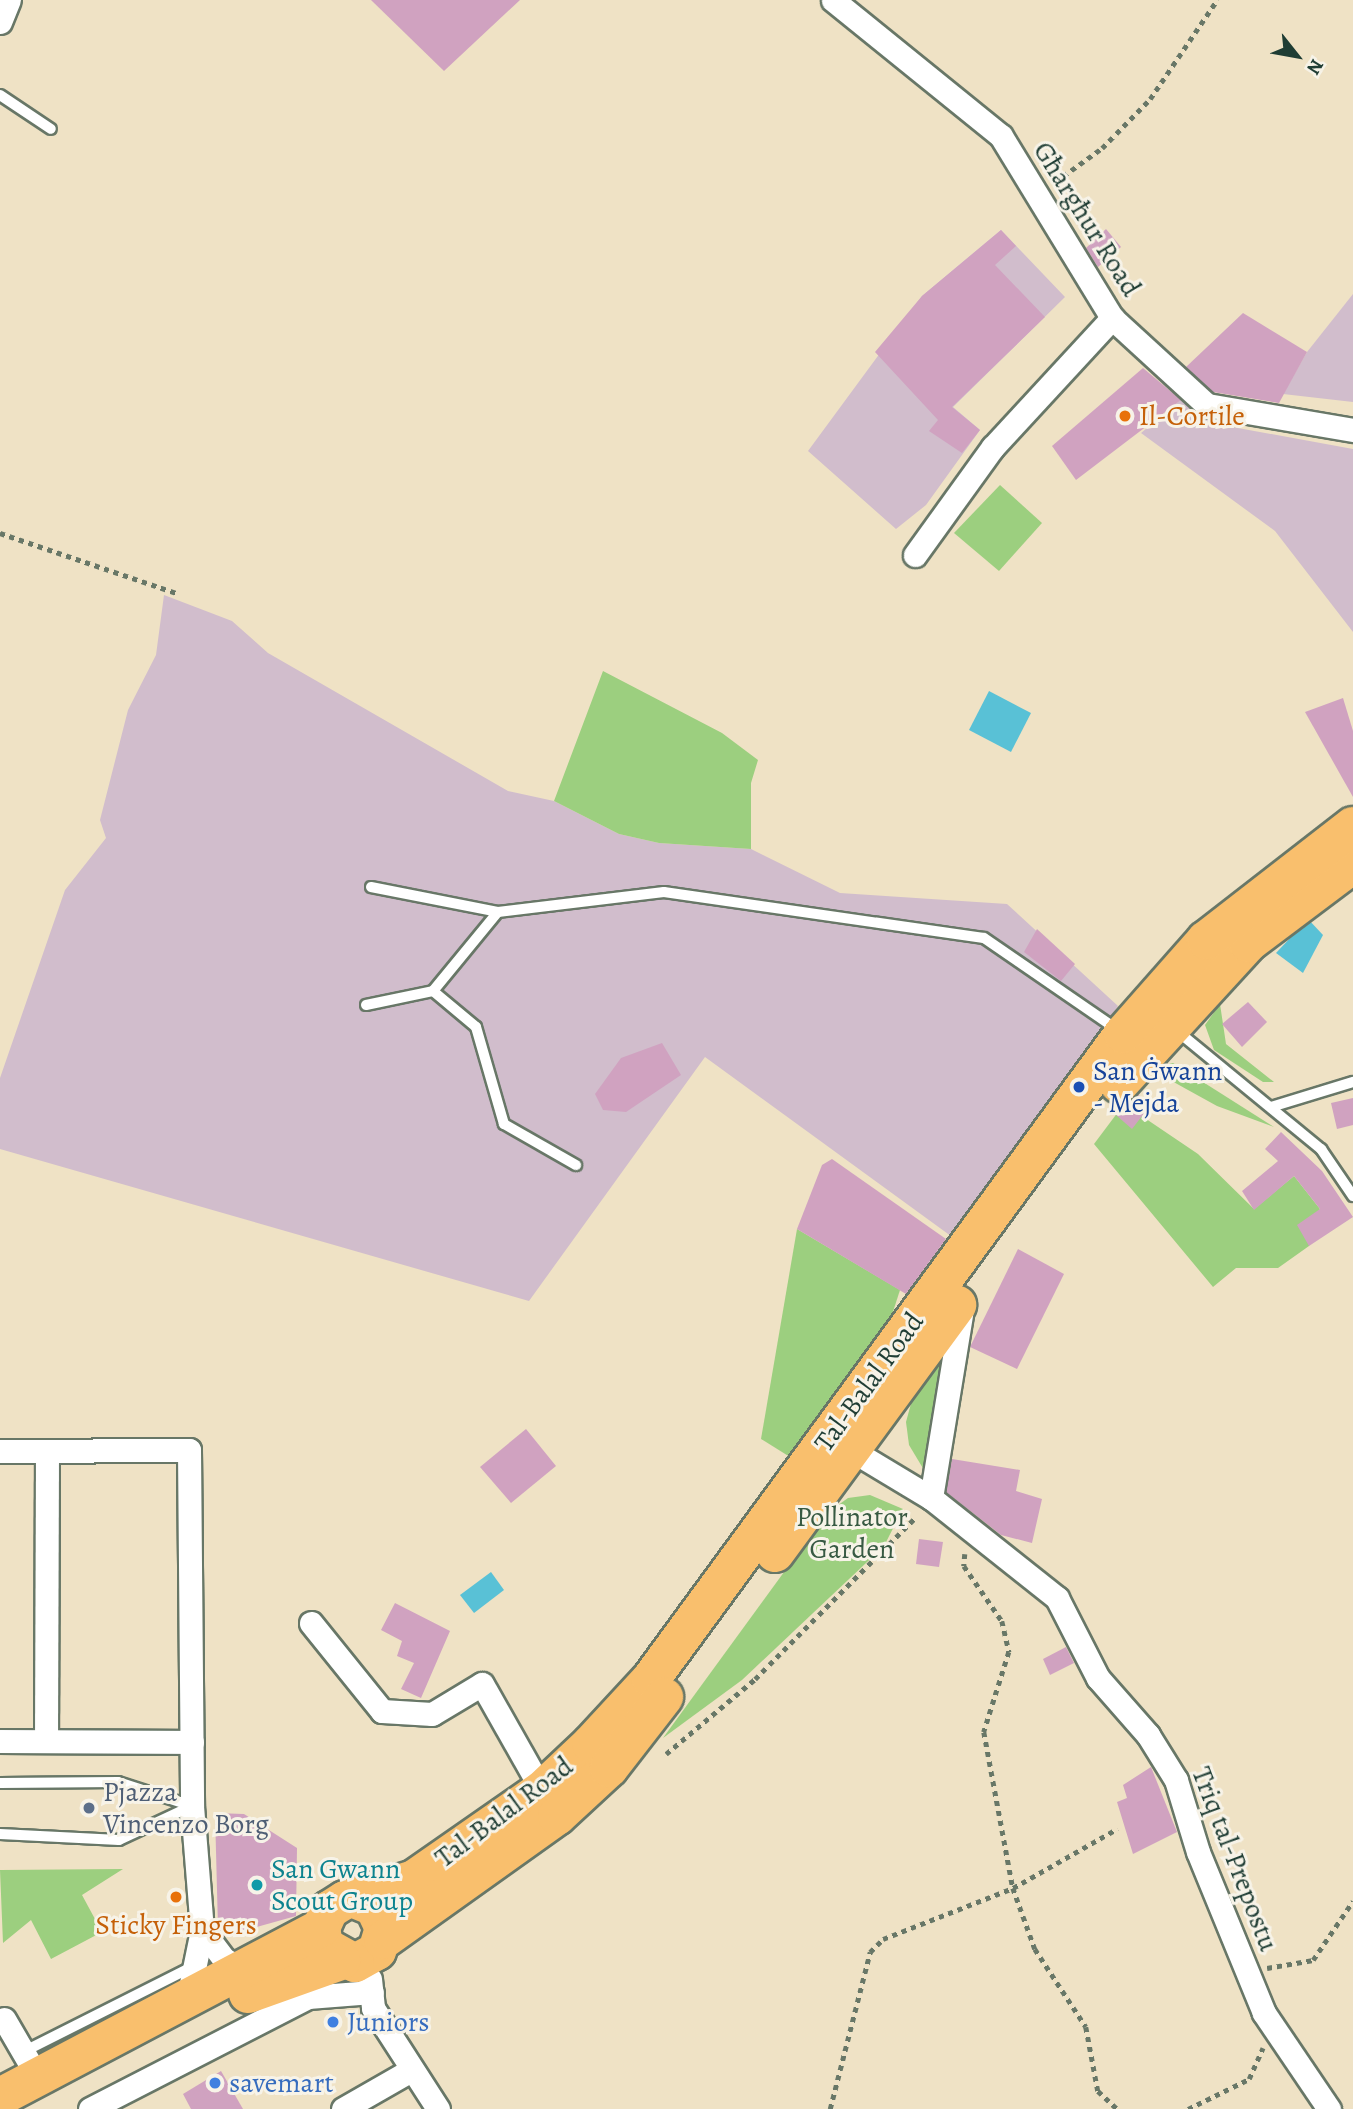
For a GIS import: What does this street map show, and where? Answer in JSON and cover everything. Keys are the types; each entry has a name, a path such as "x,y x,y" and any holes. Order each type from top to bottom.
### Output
{"highway":[{"name":"Tal-Balal Road","path":"0,2097 193,1981 247,1972 321,1928 329,1910 414,1879 542,1790 651,1679 1124,1034 1206,940 1353,826"},
{"name":"Tal-Balal Road","path":"28,2079 272,1982 349,1969 557,1816 609,1768 853,1451 965,1295 1169,1024 1248,943 1353,864"},
{"path":"321,1928 324,1946 349,1969 381,1916 354,1899"}],"street":[{"path":"0,22 9,0"},
{"name":"Għargħur Road","path":"832,0 1000,136 1034,196 1112,318 1207,405 1353,430"},
{"path":"915,555 987,454 1112,318"},
{"path":"930,1498 965,1295"},
{"path":"0,1451 189,1450 192,1806 202,1930 193,1981"},
{"name":"Triq tal-Prepostu","path":"853,1451 930,1498 965,1523 1057,1598 1098,1678 1169,1768 1245,1972 1264,2013 1329,2109"},
{"path":"46,1741 47,1452"},
{"path":"311,1623 382,1711 432,1714 482,1684 542,1790"},
{"path":"0,1741 192,1742"},
{"path":"202,1930 224,1959 247,1972"},
{"path":"349,1969 438,2109"},
{"name":"Tal-Balal Road","path":"90,2109 349,1969"},
{"path":"4,2019 28,2079"},
{"path":"343,2109 411,2070"}],"lane":[{"path":"0,95 51,129"},
{"path":"372,887 498,912 664,892 984,938 1124,1034"},
{"path":"366,1005 433,991 498,912"},
{"path":"433,991 476,1027 504,1124 576,1166"},
{"path":"1169,1024 1321,1149 1353,1196"},
{"path":"1271,1108 1353,1082"},
{"path":"0,1783 118,1782 192,1806"},
{"path":"0,1834 119,1840 192,1806"}],"path":[{"path":"1034,196 1102,148 1150,99 1217,0"},
{"path":"0,533 176,593"},
{"path":"666,1754 896,1544 930,1498"},
{"path":"965,1523 964,1566 1002,1621 1009,1652 985,1732 1013,1888 1035,1949 1086,2027 1098,2091 1116,2109"},
{"path":"830,2109 870,1952 883,1939 1013,1888 1117,1829"},
{"path":"1245,1972 1313,1961 1353,1901"},
{"path":"1188,2109 1249,2079 1265,2045 1264,2013"}],"shaded area":[{"path":"1001,230 1065,297 953,407 980,430 926,505 896,529 808,451 922,296"},
{"path":"1353,294 1353,402 1283,394 1307,352"},
{"path":"1183,398 1227,426 1353,449 1353,632 1275,531 1141,433"},
{"path":"164,595 232,621 268,653 508,791 554,801 619,834 659,843 751,849 840,893 1007,904 1118,1006 955,1239 705,1057 529,1301 0,1149 0,1078 65,890 106,838 100,820 128,710 156,655"}],"green space":[{"path":"1000,485 1042,523 999,571 954,533"},
{"path":"603,671 722,733 758,760 751,783 751,849 659,843 619,834 554,801"},
{"path":"1220,1004 1226,1044 1274,1082 1263,1082 1214,1050 1205,1025"},
{"path":"1173,1063 1274,1127 1217,1106 1150,1069"},
{"path":"1124,1104 1198,1154 1254,1209 1294,1176 1320,1209 1309,1246 1278,1268 1236,1268 1213,1287 1094,1144"},
{"path":"797,1229 900,1290 890,1321 790,1457 761,1439"},
{"path":"943,1354 924,1470 909,1445 906,1422 912,1400"},
{"name":"Pollinator Garden","path":"870,1495 903,1509 884,1546 742,1680 663,1738 827,1513 848,1498"},
{"path":"123,1869 82,1895 102,1932 51,1959 31,1920 3,1943 0,1870"}],"water":[{"path":"989,691 1031,713 1011,752 969,730"},
{"path":"1308,919 1323,935 1303,973 1276,953"},
{"path":"491,1572 504,1590 474,1613 460,1595"}],"building":[{"path":"371,0 520,0 444,71"},
{"path":"1106,229 1121,247 1098,267 1086,248"},
{"path":"1001,230 1016,246 995,265 1045,317 952,407 980,430 962,453 929,431 938,420 875,352 922,296"},
{"path":"1243,313 1307,352 1279,403 1213,392 1186,367"},
{"name":"Il-Cortile","path":"1143,368 1181,400 1076,480 1052,446"},
{"path":"1343,698 1353,731 1353,797 1305,712"},
{"path":"1037,929 1075,964 1061,981 1024,952"},
{"path":"1248,1002 1267,1022 1242,1047 1222,1024"},
{"path":"662,1043 681,1075 626,1112 603,1110 595,1094 621,1058"},
{"path":"1138,1095 1152,1103 1132,1129 1116,1115"},
{"path":"1353,1098 1353,1125 1337,1129 1331,1103"},
{"path":"1281,1132 1322,1171 1353,1217 1309,1246 1297,1225 1320,1209 1294,1176 1254,1210 1242,1191 1278,1161 1265,1149"},
{"path":"832,1159 946,1239 906,1294 797,1229 822,1165"},
{"path":"1018,1249 1064,1274 1017,1369 970,1347"},
{"path":"526,1429 556,1466 511,1503 480,1467"},
{"path":"952,1459 1020,1470 1016,1491 1042,1499 1032,1543 1001,1535 946,1492"},
{"path":"919,1539 943,1542 939,1567 916,1564"},
{"path":"395,1603 450,1631 421,1698 401,1689 414,1663 397,1656 402,1641 381,1630"},
{"path":"1066,1647 1074,1663 1050,1675 1043,1659"},
{"path":"1151,1767 1177,1832 1133,1854 1117,1802 1127,1798 1123,1785"},
{"name":"San Gwann Scout Group","path":"215,1813 244,1814 297,1848 296,1916 224,1936 218,1928"},
{"name":"savemart","path":"221,2071 243,2109 191,2109 183,2094"}],"place":[{"name":"Il-Cortile","path":"1125,416"},
{"name":"San Ġwann - Mejda","path":"1079,1087"},
{"name":"Pjazza Vincenzo Borg","path":"89,1808"},
{"name":"San Gwann Scout Group","path":"257,1885"},
{"name":"Sticky Fingers","path":"176,1897"},
{"name":"Juniors","path":"333,2022"},
{"name":"savemart","path":"215,2083"}]}
